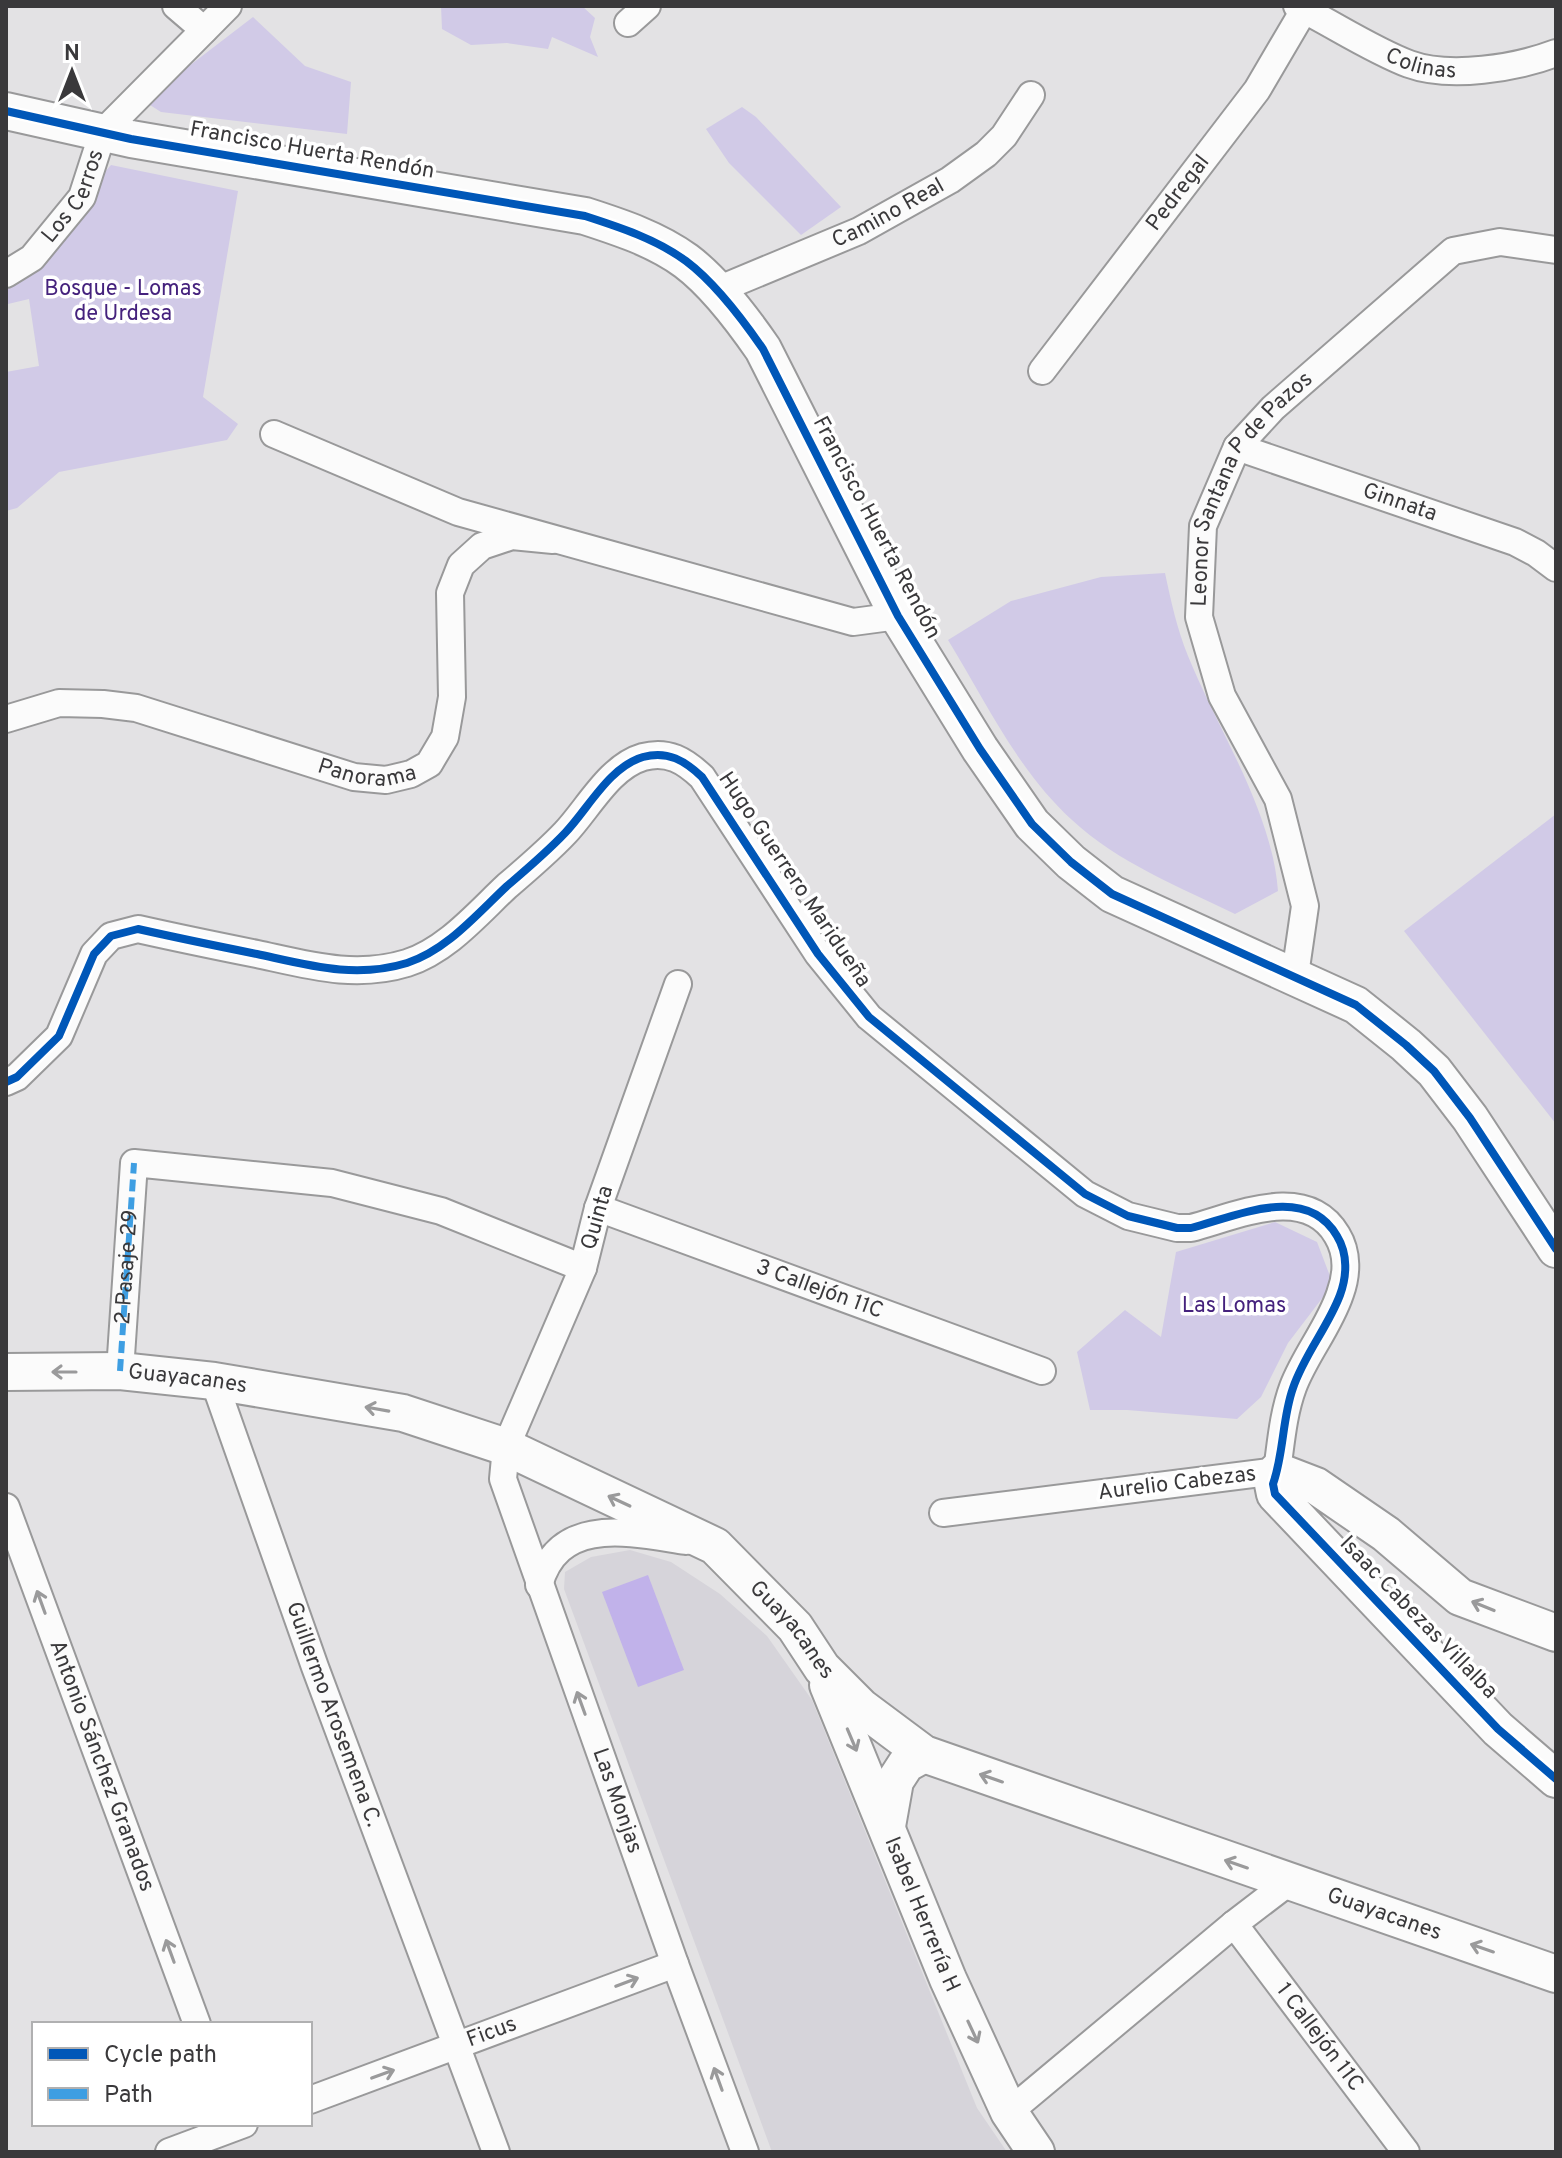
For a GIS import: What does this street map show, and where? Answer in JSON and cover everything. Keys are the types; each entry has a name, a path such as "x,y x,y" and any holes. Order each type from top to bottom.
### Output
{"street":[{"path":"176,6 204,30"},
{"name":"Los Cerros","path":"6,274 32,258 82,197 103,132 228,6"},
{"name":"Colinas","path":"1301,8 1409,64 1436,70 1528,64 1556,53"},
{"name":"Pedregal","path":"1042,371 1257,90 1301,8"},
{"name":"Camino Real","path":"715,291 859,231 950,180 986,154 1004,136 1031,95"},
{"name":"Francisco Huerta Rendón","path":"6,111 103,132 585,216 631,231 686,261 741,317 763,349 898,616 980,749 1032,824 1071,862 1112,894 1356,1005 1434,1071 1470,1118 1556,1249"},
{"name":"Leonor Santana P de Pazos","path":"1295,975 1305,906 1278,799 1222,696 1199,617 1203,526 1237,447 1273,408 1453,251 1500,242 1556,250"},
{"name":"Panorama","path":"274,434 458,512 553,540 853,622 898,616"},
{"name":"Ginnata","path":"1237,447 1515,542 1556,568"},
{"name":"Panorama","path":"6,719 59,703 136,708 354,777 386,780 411,774 429,764 445,737 452,697 450,593 461,565 482,546 512,536 553,540"},
{"name":"Hugo Guerrero Maridueña","path":"6,1082 17,1077 59,1036 94,954 111,936 138,929 336,971 373,971 408,963 433,952 453,936 565,833 628,764 658,754 674,756 702,777 818,954 869,1017 1085,1194 1128,1216 1177,1228 1191,1228 1279,1205 1306,1209 1331,1226 1342,1244 1346,1267 1341,1293 1293,1386 1284,1419 1277,1471"},
{"name":"Quinta","path":"506,1447 583,1268 598,1208 678,984"},
{"name":"2 Pasaje 29","path":"120,1371 134,1163 332,1183 441,1211 583,1268"},
{"name":"3 Callejón 11C","path":"598,1208 1042,1371"},
{"name":"Guayacanes","path":"6,1372 120,1371 214,1381 403,1413 506,1447 715,1546 795,1627 822,1668 861,1707 924,1754 1556,1974"},
{"name":"Guillermo Arosemena C.","path":"214,1381 315,1667 496,2152"},
{"name":"Las Monjas","path":"506,1447 503,1479 745,2152"},
{"name":"Aurelio Cabezas","path":"943,1513 1277,1471 1316,1486 1374,1526 1460,1597 1556,1633"},
{"name":"Isaac Cabezas Villalba","path":"1277,1471 1273,1484 1275,1494 1498,1729 1556,1779"},
{"name":"Antonio Sánchez Granados","path":"6,1507 196,2022"},
{"path":"539,1585 544,1569 554,1557 566,1546 589,1535 620,1531 715,1546"},
{"name":"Isabel Herrería H","path":"822,1668 948,1979 1009,2112 1036,2152"},
{"path":"887,1826 895,1781 906,1764 924,1754"},
{"path":"1009,2112 1234,1924 1289,1882"},
{"name":"1 Callejón 11C","path":"1234,1924 1406,2152"},
{"name":"Ficus","path":"312,2099 675,1964"},
{"path":"169,2152 239,2132"}],"shaded area":[{"path":"630,1550 671,1562 720,1594 767,1636 812,1700 977,2108 1007,2152 772,2152 564,1589 565,1572 591,1557"},
{"path":"648,1575 684,1670 638,1687 602,1592"}],"green space":[{"path":"441,6 582,6 595,18 590,37 598,57 552,37 548,49 507,43 471,45 442,29"},
{"path":"253,17 305,66 351,82 347,134 161,112 150,105 150,96"},
{"path":"742,107 756,117 841,207 801,235 729,163 706,129"},
{"name":"Bosque - Lomas de Urdesa","path":"111,165 238,191 203,397 238,424 227,440 59,472 17,508 6,511 6,372 39,366 29,299 8,304 6,285"},
{"path":"1165,573 1184,646 1255,801 1274,861 1278,891 1235,914 1129,862 1072,820 1019,758 948,640 1011,601 1101,577"},
{"path":"1556,814 1556,1124 1404,931"},
{"name":"Las Lomas","path":"1275,1222 1317,1242 1333,1284 1288,1343 1261,1397 1237,1419 1090,1410 1077,1352 1125,1310 1161,1337 1176,1252"}],"marked path":[{"path":"120,1371 134,1163"}],"cycle path":[{"path":"6,111 131,139 585,216 650,240 686,261 717,290 763,349 898,616 980,749 1032,824 1071,862 1112,894 1356,1005 1406,1045 1434,1071 1470,1118 1556,1249"},
{"path":"6,1082 17,1077 59,1036 94,954 111,936 138,929 332,969 369,970 407,963 422,957 461,930 558,840 620,770 631,762 652,755 676,758 702,777 818,954 869,1017 1085,1194 1128,1216 1177,1228 1191,1228 1270,1208 1289,1207 1308,1211 1324,1220 1337,1236 1343,1250 1344,1280 1335,1307 1293,1388 1273,1484 1275,1494 1498,1729 1556,1779"}]}
